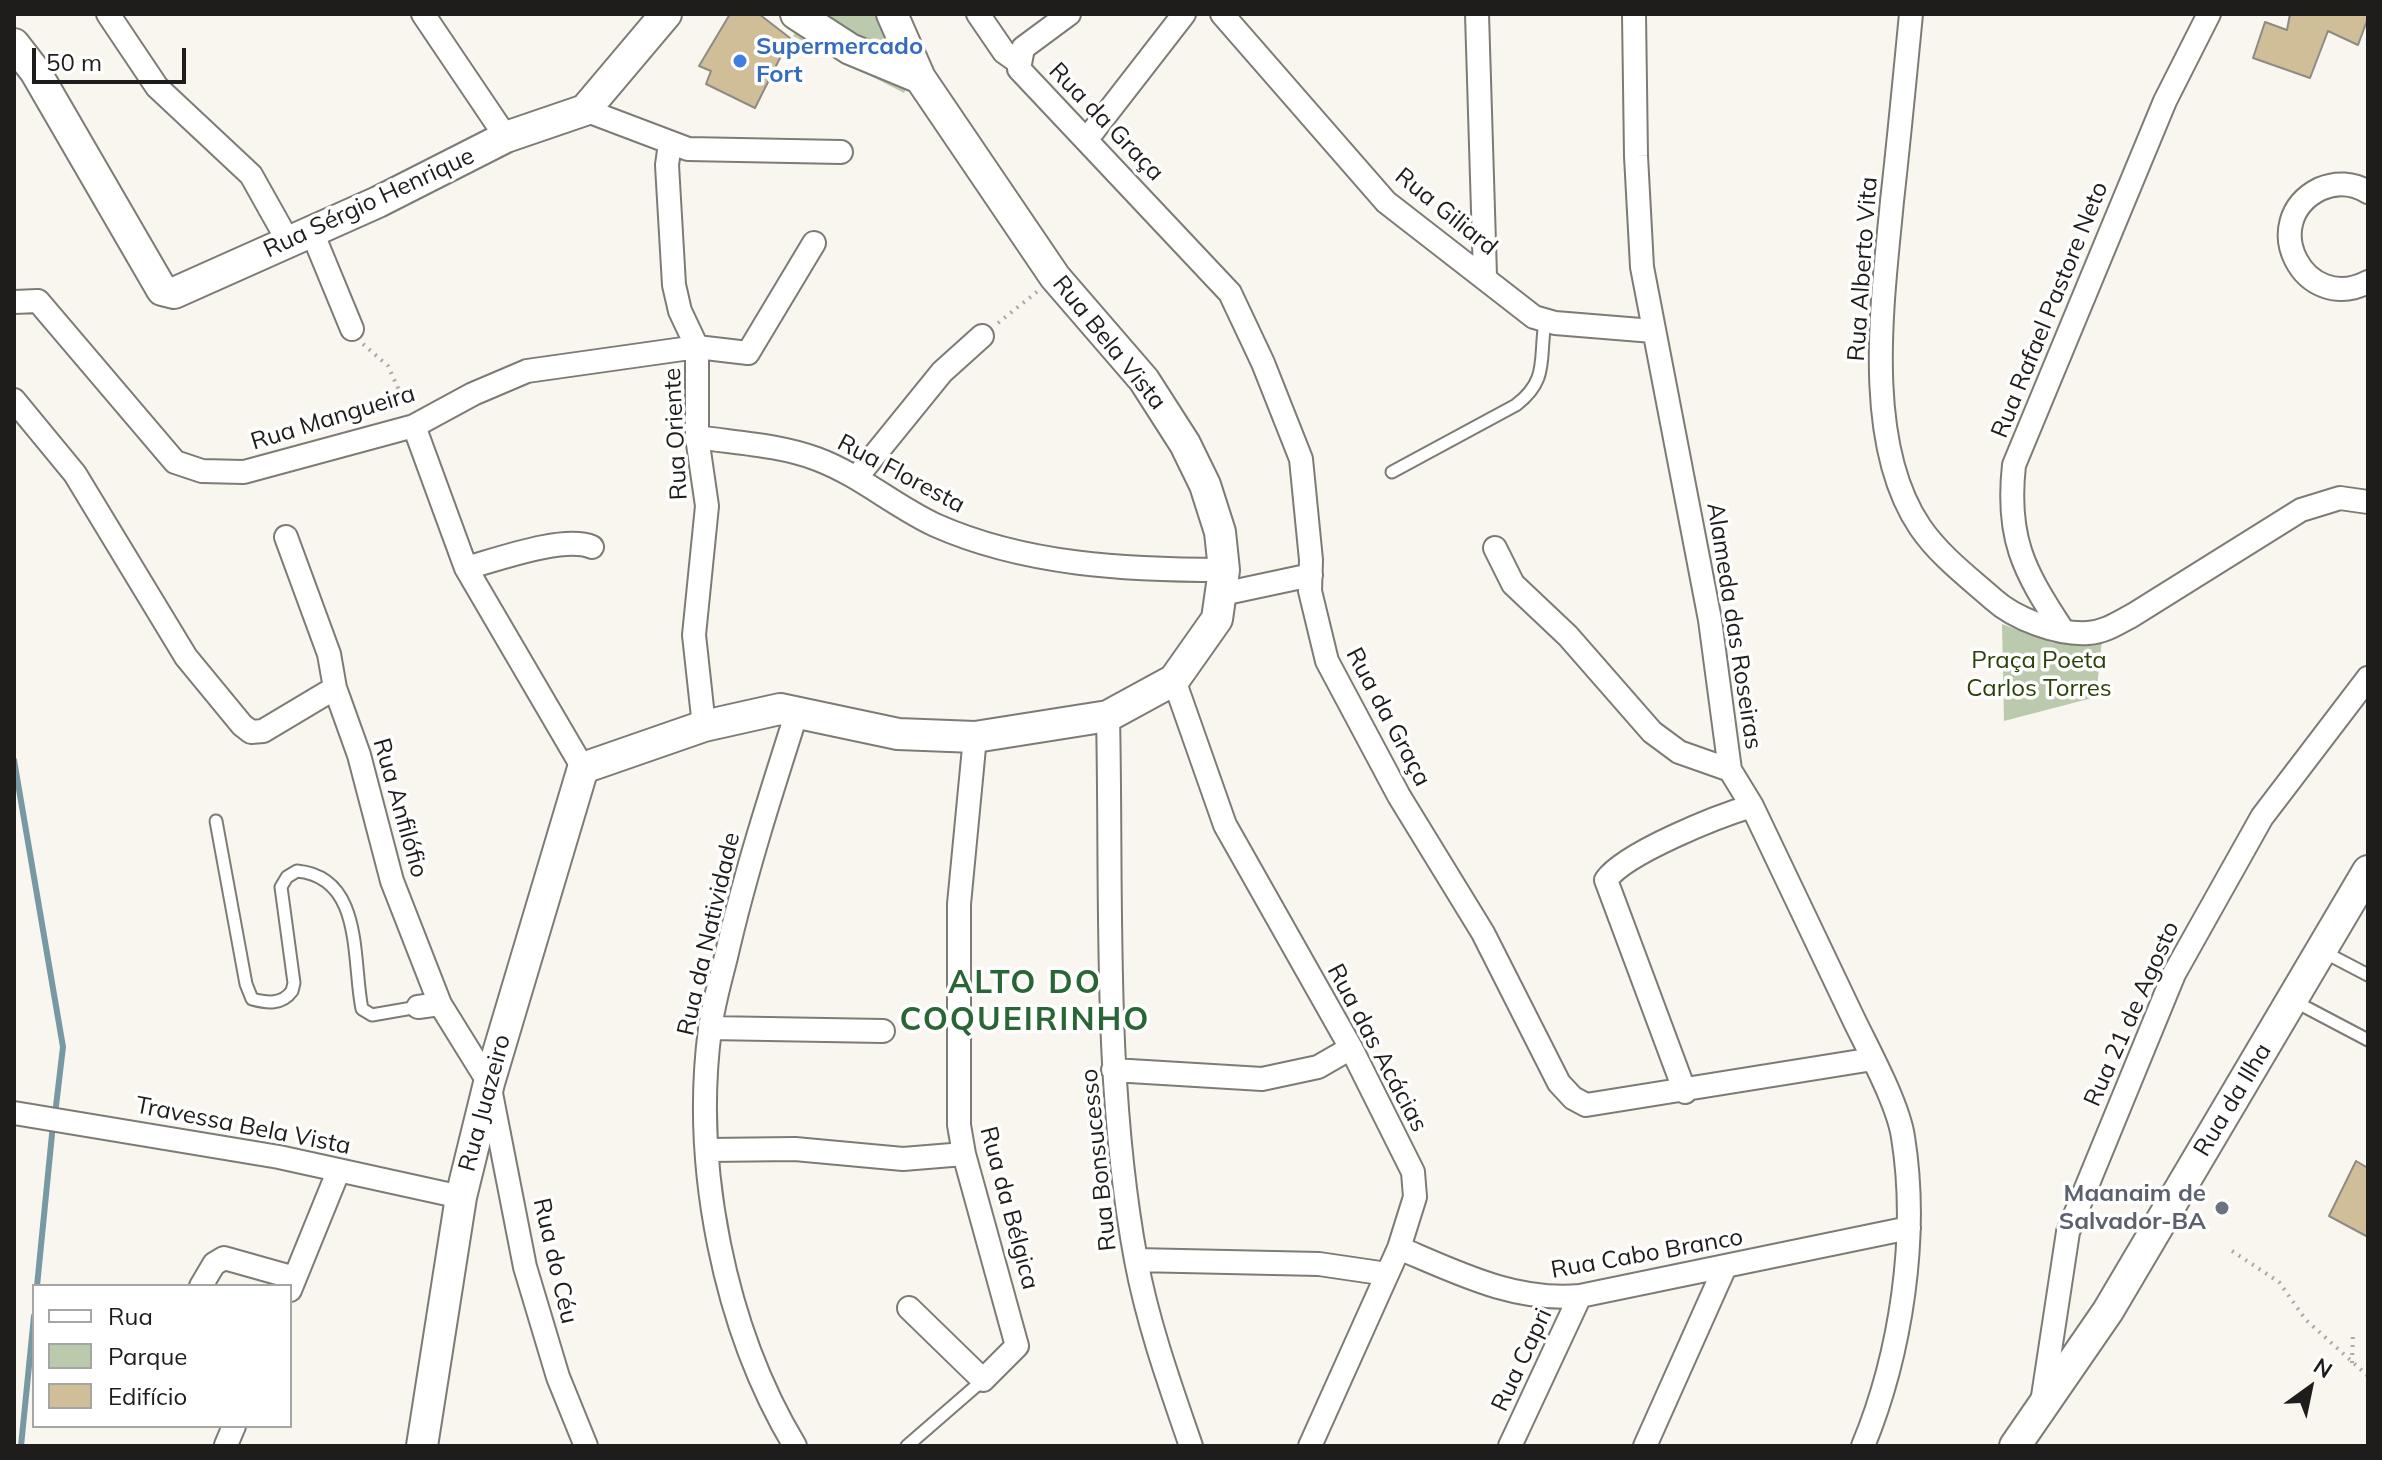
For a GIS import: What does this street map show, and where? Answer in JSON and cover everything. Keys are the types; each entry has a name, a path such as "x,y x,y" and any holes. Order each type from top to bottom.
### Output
{"main road":[{"path":"585,110 666,14"},
{"name":"Rua Bela Vista","path":"583,768 704,726 756,712 797,712 884,732 975,737 1108,716 1174,680 1217,619 1223,582 1220,532 1205,485 1165,409 1144,380 1055,277 920,78 892,14"},
{"path":"814,19 881,65 920,78"},
{"name":"Rua Sérgio Henrique","path":"14,44 35,71 158,284 167,293 179,292 448,168 506,137 585,110"},
{"name":"Rua Juazeiro","path":"422,1446 461,1197 489,1083 583,768"},
{"name":"Rua da Ilha","path":"2015,1446 2108,1311 2368,871"}],"street":[{"path":"108,14 157,87 251,175 300,236 352,329"},
{"path":"423,14 506,137"},
{"name":"Rua da Graça","path":"978,14 1004,52 1021,55 1019,69 1230,293 1263,363 1301,459 1310,591 1327,661 1399,796 1483,933 1559,1083 1573,1098 1586,1105 1685,1092 1873,1059"},
{"path":"1021,55 1069,14"},
{"path":"1087,139 1184,14"},
{"name":"Rua Giliard","path":"1222,14 1386,202 1429,238 1545,322"},
{"path":"1477,14 1485,276"},
{"name":"Alameda das Roseiras","path":"1634,14 1636,156 1642,267 1710,620 1730,770 1752,806 1873,1059 1903,1134 1909,1228 1886,1372 1863,1446"},
{"name":"Rua Alberto Vita","path":"1911,14 1880,325 1882,408 1896,472 1920,526 1955,566 2000,605 2032,622 2086,633 2108,629 2301,510 2340,498 2368,502"},
{"name":"Rua Rafael Pastore Neto","path":"2062,629 2035,587 2015,541 2009,505 2014,465 2165,101 2209,14"},
{"path":"585,110 670,143 707,150 841,152"},
{"name":"Rua Oriente","path":"670,143 667,165 674,285 680,311 697,347 697,437 707,506 694,635 704,726"},
{"path":"2368,192 2344,184 2311,194 2298,206 2289,239 2297,263 2315,282 2331,288 2349,289 2368,282"},
{"name":"Rua Mangueira","path":"14,302 38,301 175,462 189,468 244,472 414,426 473,394 527,371 697,347 748,353 814,243"},
{"path":"1545,322 1653,331"},
{"path":"856,478 942,372 982,336"},
{"path":"14,400 75,474 186,657 242,725 254,733 263,731 335,688"},
{"path":"414,426 466,568 583,768"},
{"name":"Rua Floresta","path":"697,437 778,449 817,459 856,478 935,525 1018,551 1078,563 1165,570 1223,582 1311,575"},
{"name":"Rua Anfilófio","path":"286,537 329,654 335,688 359,755 429,1005 489,1083"},
{"path":"466,568 544,548 584,543 592,547"},
{"path":"1495,548 1513,584 1568,636 1652,732 1679,752 1730,770"},
{"name":"Rua 21 de Agosto","path":"2041,1412 2068,1232 2174,974 2262,817 2368,678"},
{"name":"Rua das Acácias","path":"1174,680 1225,825 1351,1048 1413,1172 1415,1197 1399,1248 1310,1446"},
{"name":"Rua da Natividade","path":"795,1446 765,1387 737,1316 718,1243 708,1150 710,1028 741,888 797,712"},
{"name":"Rua Bonsucesso","path":"1108,716 1113,1070 1136,1260 1162,1362 1191,1446"},
{"name":"Rua da Bélgica","path":"975,737 959,904 959,1125 964,1154 1017,1339 1013,1353 983,1380"},
{"path":"1685,1092 1606,880 1620,865 1722,815 1752,806"},
{"path":"710,1028 883,1031"},
{"path":"1113,1070 1262,1079 1318,1067 1351,1048"},
{"name":"Rua do Céu","path":"489,1083 525,1267 558,1377 586,1446"},
{"name":"Travessa Bela Vista","path":"14,1113 279,1157 461,1197"},
{"path":"708,1150 795,1149 903,1159 964,1154"},
{"path":"202,1284 214,1264 224,1258 292,1284 338,1172"},
{"name":"Rua Cabo Branco","path":"1399,1248 1527,1297 1580,1296 1909,1228"},
{"path":"1136,1260 1319,1264 1387,1274"},
{"path":"1645,1446 1725,1267"},
{"name":"Rua Capri","path":"1510,1446 1580,1296"},
{"path":"909,1308 983,1380"}],"lane":[{"path":"1392,472 1527,396 1539,380 1545,322"},
{"path":"216,821 246,984 252,999 266,1003 278,1001 292,991 294,983 281,887 287,877 297,871 327,882 345,902 362,1009 372,1015 429,1005"},
{"path":"2321,951 2368,975"},
{"path":"2292,1000 2368,1040"},
{"path":"907,1446 983,1380"}],"path":[{"path":"982,336 1055,277"},
{"path":"352,329 388,366 414,426"},
{"path":"2232,1251 2279,1282 2306,1320 2368,1376"},
{"path":"2352,1363 2353,1332"}],"green space":[{"path":"808,14 894,14 916,69 904,93 793,36"},
{"name":"Praça Poeta Carlos Torres","path":"2002,624 2053,643 2102,640 2096,697 2004,721"}],"building":[{"name":"Supermercado Fort","path":"730,14 759,14 790,38 755,108 706,84 711,71 699,66"},
{"path":"2290,14 2368,14 2368,18 2358,45 2328,31 2310,78 2253,58 2265,22 2287,30"},
{"path":"2356,1161 2368,1168 2368,1237 2329,1216"}],"waterway":[{"path":"14,760 63,1047 56,1106"},
{"path":"37,1284 53,1124"},
{"path":"21,1446 32,1336"}],"place":[{"name":"Supermercado Fort","path":"740,61"},
{"name":"Maanaim de Salvador-BA","path":"2222,1208"}],"district":[{"name":"ALTO DO COQUEIRINHO","path":"1025,1002"}]}
